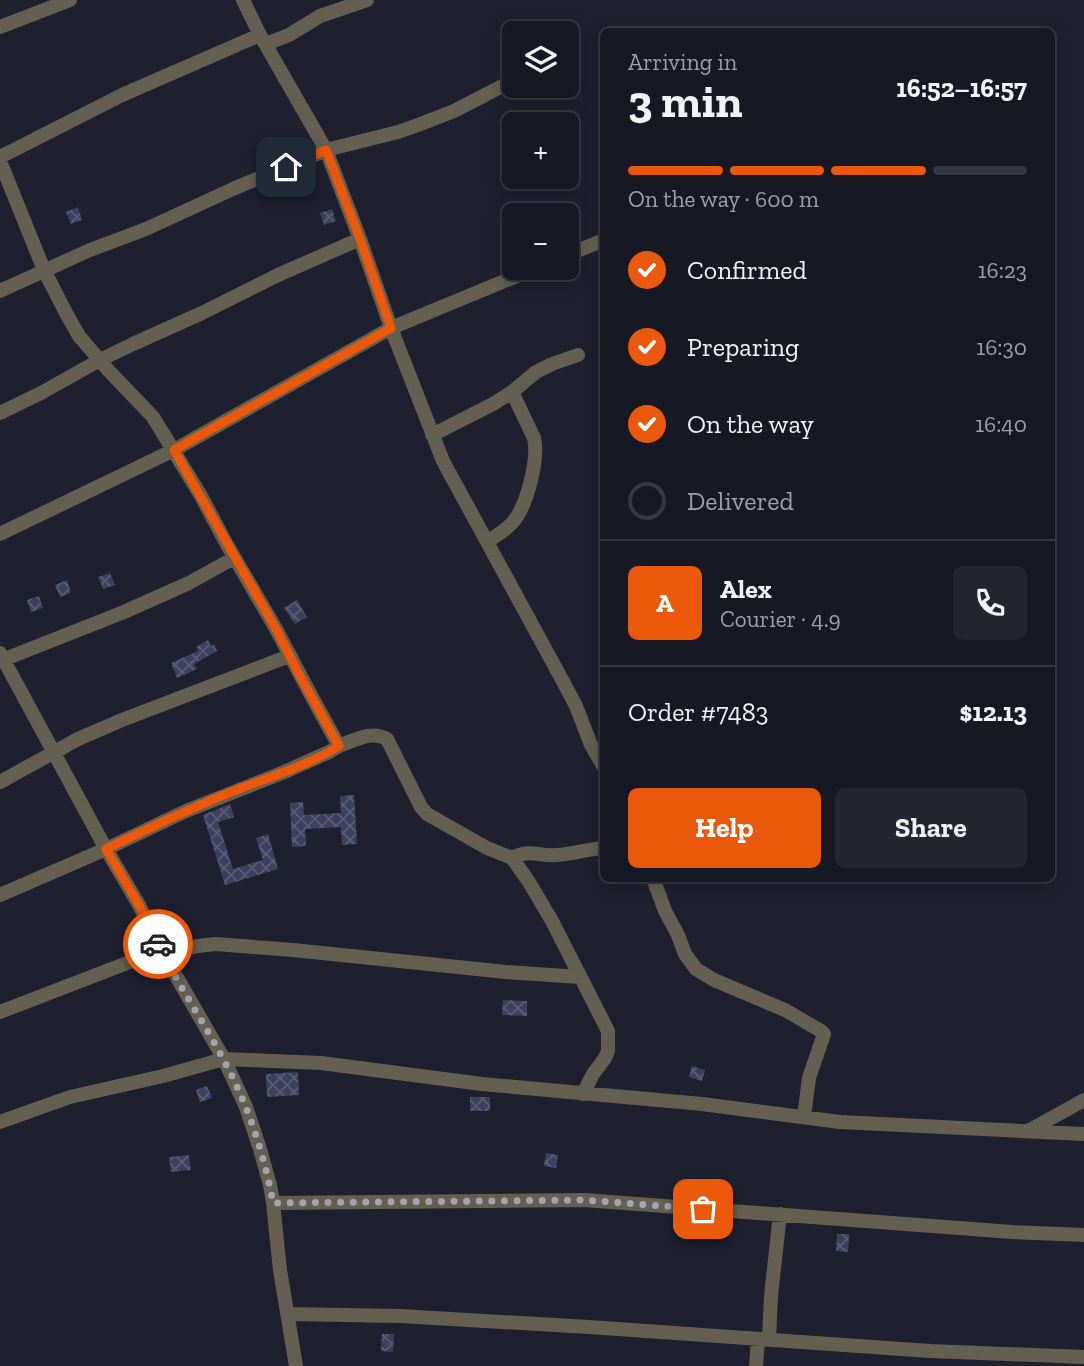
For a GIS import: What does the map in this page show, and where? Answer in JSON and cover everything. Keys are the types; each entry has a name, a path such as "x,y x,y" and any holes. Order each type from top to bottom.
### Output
{"street":[{"path":"0,27 69,0"},
{"path":"243,0 326,150 443,461 576,706 600,760"},
{"path":"339,746 174,450 153,417 127,392 79,336 44,270 0,159 122,95 263,39 289,35 320,16 367,0"},
{"path":"0,291 326,150 418,125 454,111 502,86"},
{"path":"0,413 100,360 360,239"},
{"path":"579,250 600,242"},
{"path":"0,534 174,450 391,328 507,280"},
{"path":"432,435 493,404 536,372 578,355"},
{"path":"487,541 515,520 536,459 534,438 512,392"},
{"path":"234,558 189,583 124,612 1,658 224,1059 246,1107 270,1185 280,1270 296,1366"},
{"path":"0,782 78,739 289,656"},
{"path":"0,895 339,746 368,735 380,735 387,739 427,814 487,848 512,858 535,892 606,1023 608,1051 583,1094"},
{"path":"512,858 528,852 558,855 600,849"},
{"path":"654,882 685,954 696,969 714,980 785,1010 824,1034 809,1077 804,1117"},
{"path":"0,1012 163,952 216,944 580,977"},
{"path":"0,1122 70,1097 224,1059 321,1063 583,1094 702,1104 840,1122 1084,1134"},
{"path":"1027,1131 1084,1100"},
{"path":"273,1203 584,1200 999,1231 1084,1234"},
{"path":"756,1366 764,1339 771,1296 780,1214"},
{"path":"288,1314 427,1317 930,1351 1084,1357"}],"building":[{"path":"78,207 82,220 71,224 66,212"},
{"path":"332,209 336,221 324,225 320,213"},
{"path":"110,573 115,585 103,589 98,577"},
{"path":"67,580 71,593 60,597 55,585"},
{"path":"39,596 43,608 31,612 27,600"},
{"path":"297,600 307,617 295,624 284,608"},
{"path":"208,640 211,646 214,644 217,651 194,664 197,669 177,678 171,663 198,651 196,647"},
{"path":"354,795 357,844 342,845 341,827 305,829 306,846 292,847 290,803 303,802 304,815 341,813 340,796"},
{"path":"230,804 234,817 218,822 233,869 263,860 256,838 268,834 278,869 225,885 203,815"},
{"path":"503,1000 527,1001 527,1016 502,1015"},
{"path":"692,1066 705,1070 702,1081 689,1077"},
{"path":"298,1072 299,1095 267,1097 266,1074"},
{"path":"207,1086 212,1098 200,1102 196,1090"},
{"path":"470,1097 490,1097 490,1111 470,1111"},
{"path":"546,1153 558,1155 556,1168 544,1166"},
{"path":"189,1155 191,1170 171,1172 169,1157"},
{"path":"837,1234 849,1234 848,1252 836,1251"},
{"path":"382,1334 394,1334 393,1352 381,1351"}],"way so far":[{"path":"158,944 224,1059 246,1107 260,1149 273,1203 584,1200 703,1209"}],"route":[{"path":"158,944 106,849 186,811 282,773 339,746 174,450 391,328 326,150 286,167"}]}
